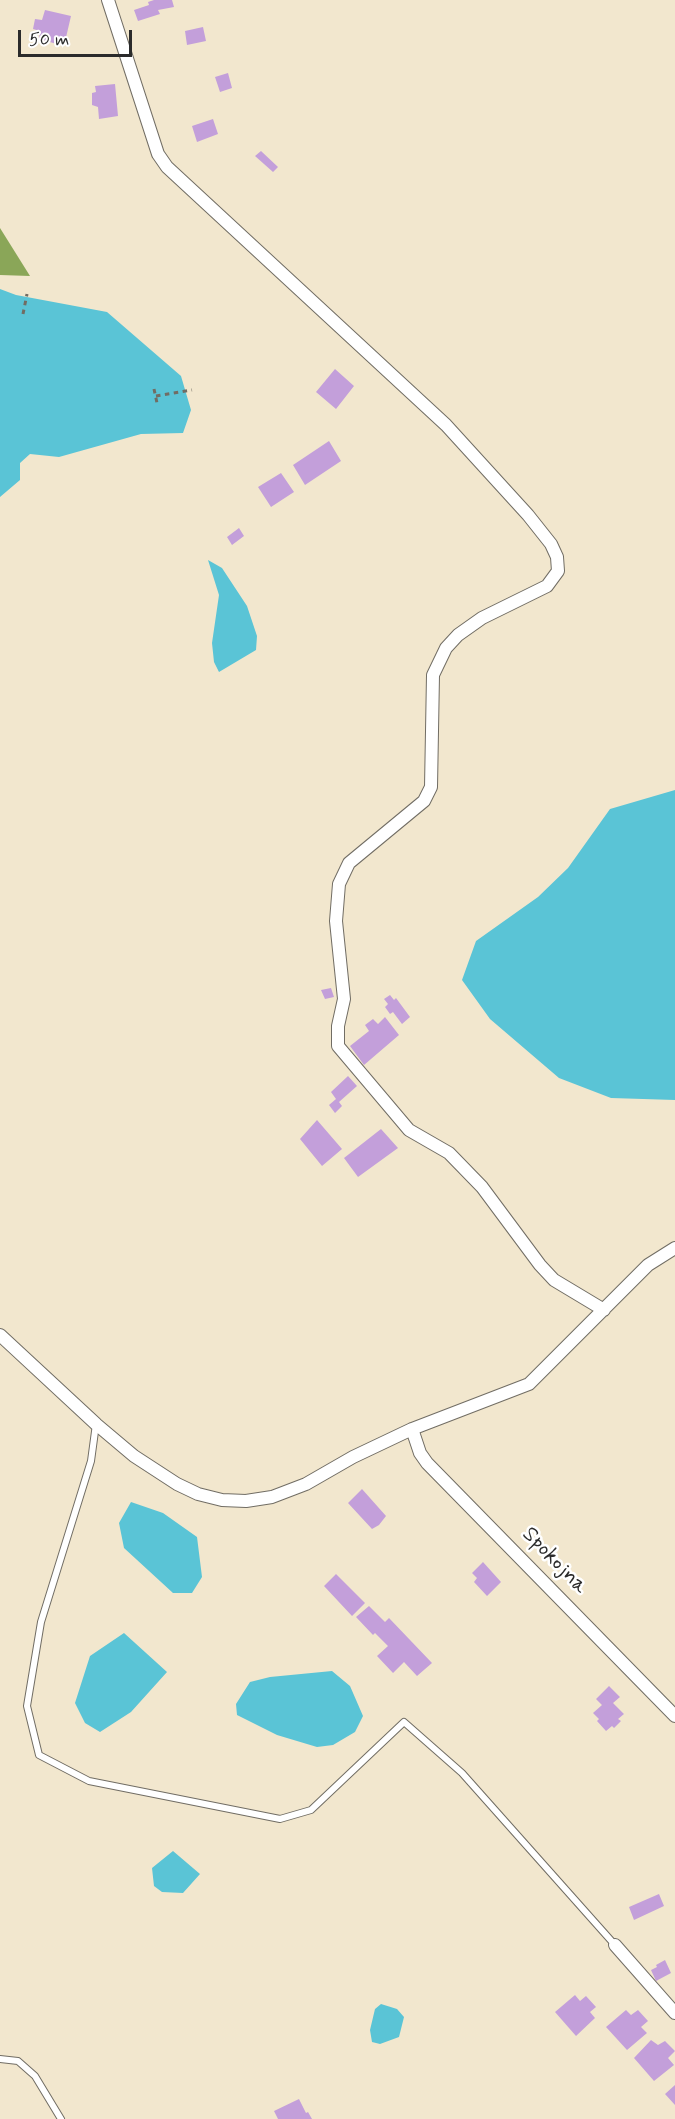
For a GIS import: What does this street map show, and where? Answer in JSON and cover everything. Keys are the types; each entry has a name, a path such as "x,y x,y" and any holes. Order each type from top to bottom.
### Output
{"street":[{"path":"108,0 158,154 166,167 446,425 528,515 551,544 557,557 558,571 547,586 482,618 458,635 446,648 433,675 431,787 424,801 349,863 339,884 336,921 344,999 338,1026 338,1046 409,1130 449,1153 482,1187 540,1265 554,1280 604,1310"},
{"path":"0,1335 134,1456 177,1484 198,1494 222,1500 246,1501 272,1497 306,1484 353,1457 412,1430 529,1384 648,1265 675,1248"},
{"name":"Spokojna","path":"412,1430 420,1454 427,1463 675,1716"},
{"path":"615,1945 675,2013"}],"lane":[{"path":"96,1424 91,1461 39,1632 27,1706 39,1755 89,1781 280,1818 311,1810 404,1722 462,1773 615,1945"},
{"path":"0,2059 18,2061 35,2076 61,2119"}],"path":[{"path":"23,314 27,294"},
{"path":"154,389 157,404"},
{"path":"156,396 192,390"}],"green space":[{"path":"0,228 30,276 0,275"}],"water":[{"path":"0,289 16,295 107,312 181,376 191,410 183,433 141,434 59,457 30,454 20,463 20,480 0,497"},
{"path":"208,560 222,568 247,606 257,636 256,650 219,672 214,662 212,643 219,595"},
{"path":"675,790 675,1100 611,1098 559,1078 490,1019 462,980 476,941 538,897 568,868 610,809"},
{"path":"131,1502 163,1513 197,1537 202,1577 192,1593 173,1593 124,1548 119,1523"},
{"path":"124,1633 167,1672 131,1712 100,1732 85,1723 75,1703 90,1656"},
{"path":"332,1671 350,1686 363,1716 355,1732 333,1745 317,1747 277,1735 237,1715 236,1704 250,1682 270,1677"},
{"path":"173,1851 200,1874 183,1893 162,1892 154,1886 152,1868"},
{"path":"381,2004 397,2009 404,2017 399,2037 380,2044 372,2042 370,2030 375,2009"}],"building":[{"path":"172,0 174,7 158,10 160,14 138,21 134,10 149,5 148,2"},
{"path":"45,10 71,16 64,46 39,39 40,31 33,29 35,19 42,20"},
{"path":"203,27 206,41 187,45 185,31"},
{"path":"228,73 232,88 220,92 215,77"},
{"path":"115,84 118,116 99,119 98,107 92,105 92,93 96,92 95,86"},
{"path":"213,119 218,134 197,142 192,126"},
{"path":"261,151 278,167 273,172 255,156"},
{"path":"335,369 354,386 336,409 316,392"},
{"path":"329,441 341,461 305,485 293,465"},
{"path":"281,473 294,492 271,507 258,487"},
{"path":"239,528 244,536 232,545 227,537"},
{"path":"331,988 334,997 325,999 321,990"},
{"path":"390,995 394,1000 396,998 410,1017 402,1024 393,1012 390,1014 385,1007 388,1004 384,999"},
{"path":"385,1017 399,1035 364,1065 350,1046 369,1031 365,1025 373,1019 378,1024"},
{"path":"348,1076 357,1086 339,1102 342,1106 335,1113 329,1105 336,1099 331,1092"},
{"path":"317,1120 342,1149 322,1166 300,1139"},
{"path":"381,1129 398,1148 358,1177 344,1158"},
{"path":"362,1489 386,1516 379,1525 372,1529 348,1503"},
{"path":"483,1562 501,1582 487,1596 474,1582 477,1578 472,1573"},
{"path":"336,1574 365,1603 352,1616 324,1586"},
{"path":"369,1606 385,1622 389,1618 432,1663 417,1676 404,1662 393,1673 377,1656 388,1646 375,1633 373,1635 356,1617"},
{"path":"609,1686 620,1697 613,1703 624,1714 618,1719 621,1721 614,1728 612,1726 606,1731 593,1713 602,1705 596,1699"},
{"path":"659,1894 664,1906 634,1920 629,1907"},
{"path":"665,1960 671,1973 656,1981 651,1970"},
{"path":"575,1995 580,2001 586,1996 596,2007 590,2012 595,2018 576,2036 555,2012"},
{"path":"626,2010 631,2015 638,2010 648,2021 641,2027 647,2033 627,2050 606,2027"},
{"path":"651,2040 658,2045 665,2041 675,2051 668,2058 674,2065 654,2081 634,2058"},
{"path":"675,2085 675,2105 665,2094"},
{"path":"299,2099 312,2119 278,2119 274,2111"}]}
